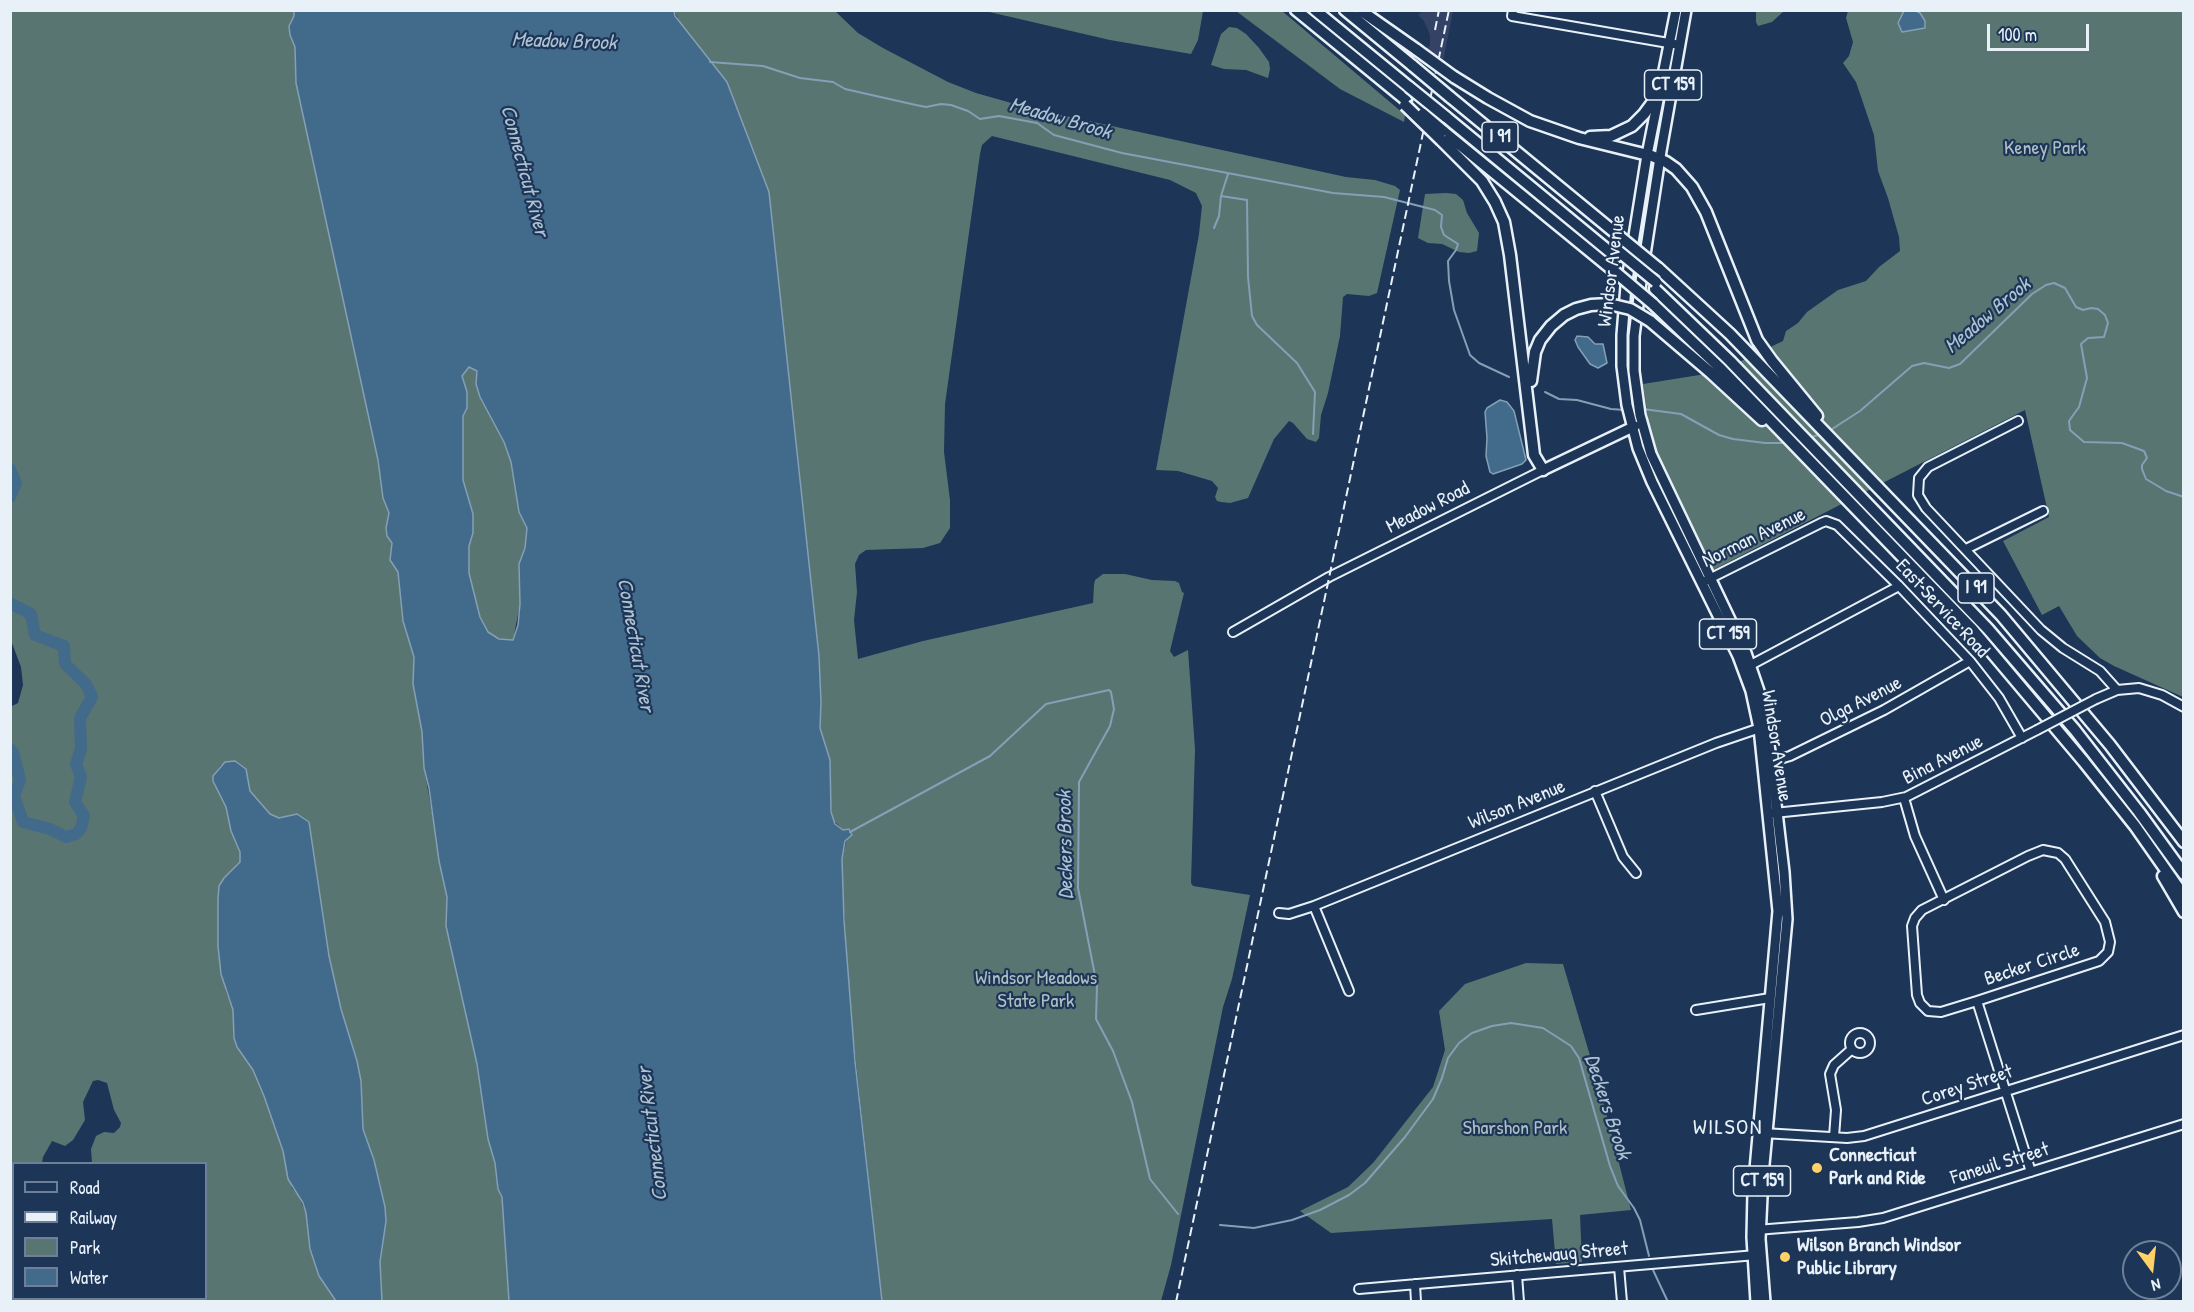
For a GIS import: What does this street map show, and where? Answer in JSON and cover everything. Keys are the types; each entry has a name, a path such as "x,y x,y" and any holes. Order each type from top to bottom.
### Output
{"highway":[{"name":"I 91","path":"1296,10 1391,88 1442,135 1614,271 1709,357 1764,417 1788,437 1998,657 2084,762 2184,896"},
{"path":"1316,10 1410,83"},
{"path":"1326,10 1410,83 1655,286 1786,414 1974,604 2031,668 2123,780 2184,862"},
{"name":"I 91","path":"1345,10 1658,268 1723,327 1809,411 1825,432 1983,596 2034,653 2130,770 2184,842"},
{"path":"1360,10 1455,77 1520,116 1568,135 1660,159 1676,170 1696,192 1714,228 1757,340 1809,411"},
{"path":"1568,135 1601,137 1622,132 1666,92"},
{"path":"1442,135 1482,181 1504,222 1534,455 1543,470"},
{"path":"1543,470 1531,379 1536,348 1545,333 1564,315 1584,307 1609,304 1630,309 1650,321 1764,417"},
{"path":"1834,463 2030,676 2111,776 2184,874"},
{"path":"2145,841 2184,912"}],"main road":[{"name":"Windsor Avenue","path":"1676,10 1679,23"},
{"name":"Windsor Avenue","path":"1665,497 1640,414 1634,371 1634,336 1660,159 1666,92 1679,23 1686,10"},
{"name":"Windsor Avenue","path":"1666,92 1647,155 1623,314 1622,356 1628,410 1645,465 1665,497 1730,629 1746,667 1763,727 1773,813 1778,903 1778,962 1761,1133"},
{"name":"Meadow Road","path":"1543,470 1632,427 1640,414"},
{"name":"Windsor Avenue","path":"1756,1302 1756,1230 1761,1133 1770,998 1778,962"},
{"name":"Windsor Avenue","path":"1757,1255 1765,1302"}],"street":[{"path":"1512,13 1675,44"},
{"path":"2018,421 1928,467 1920,476 1917,486 1922,503 2041,630 2063,648 2103,674 2117,690 2133,688 2150,690 2184,707"},
{"name":"Meadow Road","path":"1233,632 1329,577 1543,470"},
{"path":"1966,549 2043,511"},
{"name":"East Service Road","path":"1821,523 1826,521 1837,525 1970,661 2003,705 2022,738"},
{"name":"Norman Avenue","path":"1706,580 1821,523"},
{"path":"1746,667 1899,586"},
{"name":"Olga Avenue","path":"1767,763 1790,756 1884,710 1970,661"},
{"name":"Bina Avenue","path":"1773,813 1904,798 2117,690"},
{"name":"Wilson Avenue","path":"1279,914 1289,914 1314,906 1595,791 1763,727"},
{"path":"1595,791 1623,857 1635,873"},
{"path":"1904,798 1915,836 1944,900"},
{"name":"Becker Circle","path":"2043,850 2058,853 2071,868 2104,922 2109,933 2108,952 2099,961 1977,1001 1941,1012 1928,1011 1920,1003 1917,995 1912,926 1914,918 1922,910 1944,900 2028,856 2043,850"},
{"path":"1314,906 1349,991"},
{"path":"1696,1010 1770,998"},
{"path":"1977,1001 2031,1172"},
{"name":"Corey Street","path":"1761,1133 1834,1137 1864,1136 2184,1035"},
{"path":"1834,1137 1836,1110 1830,1074 1834,1065 1852,1049"},
{"name":"Faneuil Street","path":"1756,1230 1877,1219 2184,1124"},
{"name":"Skitchewaug Street","path":"1359,1289 1757,1255"},
{"path":"1619,1267 1622,1302"},
{"path":"1517,1275 1519,1302"},
{"path":"1415,1284 1416,1302"}],"shaded area":[{"path":"1422,11 1453,11 1443,62 1424,49 1430,46 1430,35 1424,21 1418,15"}],"green space":[{"path":"1203,10 1198,40 1191,54 1110,40 985,11"},
{"path":"1756,10 1784,11 1772,22 1758,26"},
{"path":"10,11 294,11 289,26 295,47 296,83 378,460 383,498 389,513 386,528 392,543 390,560 398,572 403,621 414,657 413,684 422,732 424,768 447,897 446,926 477,1064 488,1139 495,1163 498,1189 502,1197 509,1301 382,1301 380,1262 386,1221 385,1207 363,1129 361,1081 329,956 309,822 297,814 279,818 270,814 250,791 239,763 234,761 221,765 213,776 213,781 226,806 231,831 240,852 240,862 224,878 219,887 218,900 218,946 226,992 233,1010 234,1038 237,1047 253,1070 264,1096 283,1151 292,1188 298,1195 306,1213 310,1250 319,1276 336,1301 151,1301 207,1300 207,1162 92,1162 91,1149 96,1136 104,1132 114,1133 121,1123 114,1110 107,1083 98,1080 93,1081 83,1102 85,1120 73,1140 65,1146 52,1141 42,1162 12,1162 12,1300 56,1301 11,1301 10,707 18,703 23,685 21,667 10,638"},
{"name":"Windsor Meadows State Park","path":"674,11 835,11 858,33 883,48 948,82 976,93 1029,108 1346,177 1375,180 1395,186 1400,190 1377,293 1369,296 1347,294 1343,297 1340,336 1321,415 1319,438 1316,442 1307,439 1289,421 1274,439 1248,498 1230,503 1221,502 1215,497 1218,488 1212,481 1178,471 1156,470 1199,234 1202,206 1196,193 1170,180 992,136 982,145 980,154 945,404 944,452 950,500 950,528 940,543 923,548 866,550 859,555 855,564 857,592 854,620 858,659 923,641 1093,603 1095,580 1103,574 1125,574 1152,580 1175,581 1179,583 1184,593 1170,651 1174,657 1188,650 1195,749 1191,883 1193,886 1250,895 1232,979 1223,1007 1171,1265 1161,1301 882,1301 850,1007 842,877 842,859 849,829 843,830 833,820 830,803 830,760 820,728 819,656 769,192"},
{"path":"1236,11 1282,11 1405,115 1404,122 1340,89"},
{"name":"Keney Park","path":"1848,11 2183,11 2183,697 2100,658 2077,636 2059,606 2042,615 2003,541 2049,517 2025,410 1713,570 1651,441 1643,384 1718,372 1783,341 1786,331 1798,323 1807,312 1838,290 1866,281 1879,267 1900,251 1899,237 1878,171 1874,135 1856,82 1843,63 1849,56 1853,42 1846,18"},
{"path":"1229,27 1237,28 1246,34 1259,48 1269,62 1268,78 1246,70 1224,69 1211,65 1221,34"},
{"path":"1425,194 1456,194 1463,200 1467,213 1479,233 1477,251 1459,252 1442,244 1428,243 1418,238"},
{"path":"468,367 477,370 476,384 480,397 504,442 511,462 519,512 527,528 525,548 519,564 520,604 513,640 499,639 488,633 480,617 469,573 469,546 473,533 463,480 463,416 467,408 467,392 462,376"},
{"name":"Sharshon Park","path":"1526,963 1563,964 1601,1093 1631,1210 1580,1215 1582,1262 1556,1264 1552,1219 1331,1233 1300,1211 1348,1187 1373,1163 1433,1087 1445,1050 1439,1011 1465,984"}],"water":[{"name":"Connecticut River","path":"294,10 674,11 675,16 727,82 769,192 819,656 820,728 830,760 831,812 835,824 843,830 849,829 852,835 845,841 842,859 844,920 855,1061 882,1301 509,1301 502,1197 498,1189 495,1163 488,1139 477,1064 446,926 447,897 424,768 422,732 413,684 414,657 403,621 398,572 390,560 392,543 387,536 386,528 389,513 383,498 378,460 296,83 295,47 289,26","holes":["469,367 477,371 476,384 480,397 504,442 511,462 519,512 527,528 525,548 519,564 520,604 518,625 513,640 499,639 488,632 480,617 469,573 469,546 473,533 473,514 463,480 463,416 467,408 467,392 462,376"]},
{"path":"1904,11 1920,13 1925,21 1925,28 1902,32 1898,23"},
{"path":"1577,336 1588,337 1595,344 1603,344 1607,363 1598,368 1590,364 1578,347 1575,340"},
{"path":"1500,400 1507,402 1514,411 1526,460 1522,464 1493,474 1490,472 1486,456 1485,412 1487,408"},
{"path":"235,761 246,769 250,791 270,814 279,818 297,814 309,822 329,956 361,1081 363,1129 374,1160 385,1207 386,1221 380,1262 382,1301 336,1301 319,1276 310,1249 303,1203 288,1179 283,1151 264,1096 253,1070 237,1047 234,1038 233,1010 221,974 218,946 218,899 219,886 240,862 240,852 231,831 226,807 213,781 213,776 225,762"}],"waterway":[{"name":"Meadow Brook","path":"710,62 763,66 800,78 833,82 845,89 926,107 951,105 968,111 980,119 999,116 1037,123 1054,135 1122,153 1333,193 1384,197 1435,210 1442,215 1441,227 1444,235 1458,244 1448,261 1449,281 1454,310 1470,355 1479,363 1509,377"},
{"path":"1228,174 1221,196 1247,200 1248,277 1252,316 1257,325 1297,363 1315,392 1313,434"},
{"path":"1214,228 1219,216 1221,196"},
{"name":"Meadow Brook","path":"1829,431 1860,411 1912,366 1924,363 1949,368 1960,364 2032,294 2054,283 2065,288 2076,307 2083,310 2098,309 2105,315 2108,323 2104,337 2088,338 2081,344 2087,378 2079,407 2069,421 2070,430 2084,442 2122,443 2144,451 2147,458 2142,469 2146,479 2166,491 2184,497"},
{"name":"Meadow Brook","path":"1545,392 1559,399 1577,400 1611,409 1625,410"},
{"name":"Meadow Brook","path":"1643,409 1681,414 1719,435 1733,439 1786,443"},
{"name":"Meadow Brook","path":"1809,438 1821,434"},
{"path":"10,469 16,483 10,497"},
{"path":"10,603 31,614 35,635 64,646 65,664 86,684 92,697 80,718 81,749 76,764 81,777 75,802 84,816 81,828 76,834 66,837 50,829 23,822 14,796 20,780 13,752 10,749"},
{"name":"Deckers Brook","path":"850,832 990,756 1046,704 1109,690 1111,692 1114,709 1110,726 1079,782 1078,888 1097,986 1096,1019 1113,1051 1132,1102 1150,1179 1178,1214"},
{"name":"Deckers Brook","path":"1220,1225 1254,1228 1292,1220 1320,1210 1349,1195 1365,1183 1405,1137 1433,1099 1448,1058 1459,1043 1472,1033 1492,1026 1511,1023 1543,1028 1571,1046 1579,1058 1610,1166 1618,1186 1640,1220 1649,1256"},
{"name":"Deckers Brook","path":"1653,1270 1668,1302"}],"railway":[{"path":"1435,30 1439,10"},
{"path":"1176,1302 1449,10"}],"place":[{"name":"Connecticut Park and Ride","path":"1817,1168"},
{"name":"Wilson Branch Windsor Public Library","path":"1785,1257"}],"district":[{"name":"WILSON","path":"1728,1128"}]}
